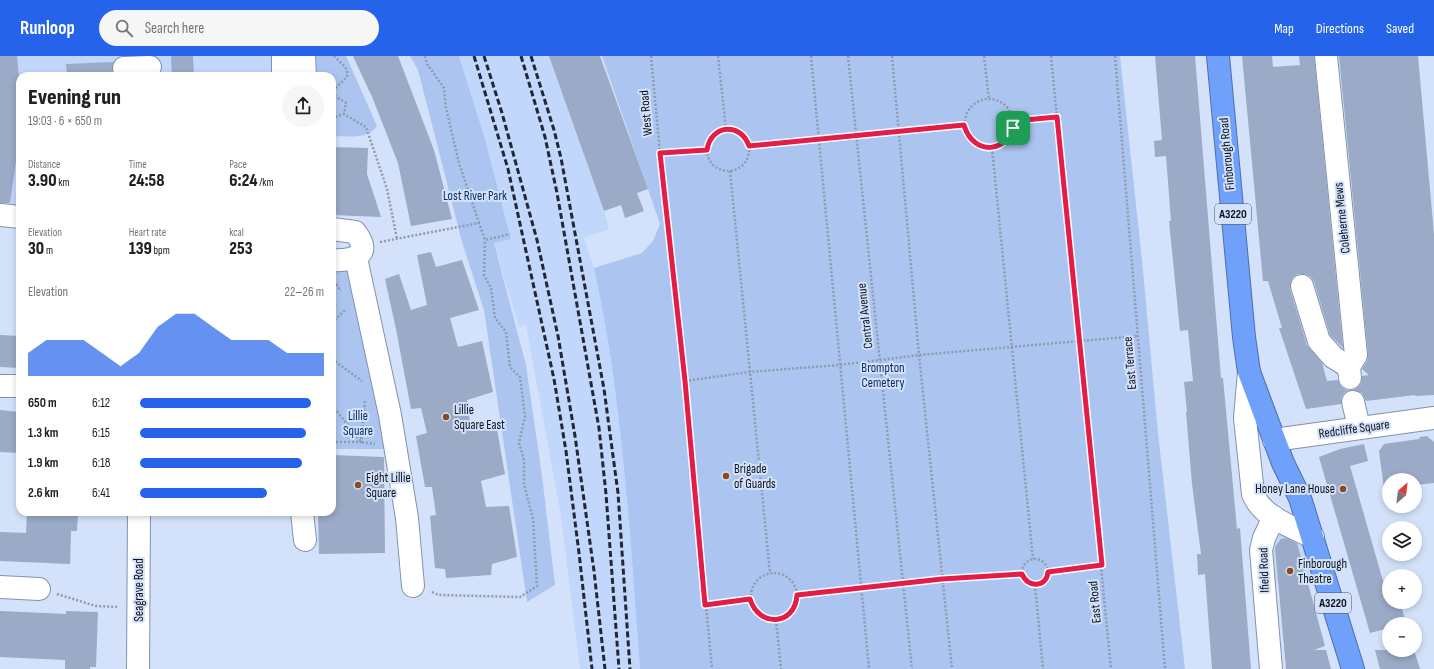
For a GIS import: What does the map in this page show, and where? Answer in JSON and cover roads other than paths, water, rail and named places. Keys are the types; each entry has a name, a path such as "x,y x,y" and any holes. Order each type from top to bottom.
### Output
{"highway":[{"name":"Finborough Road","path":"1218,56 1244,337 1249,372 1274,440 1300,498 1353,669"}],"street":[{"path":"283,56 283,72"},
{"path":"304,56 305,72"},
{"name":"Coleherne Mews","path":"1302,286 1319,341 1349,372 1356,355 1326,56"},
{"path":"124,68 150,66"},
{"path":"0,215 16,217"},
{"path":"336,230 355,232 360,238 359,252 365,300 390,415 407,518 413,586"},
{"path":"336,260 347,260 359,252"},
{"name":"Finborough Road","path":"1249,372 1245,418 1253,494 1256,502 1274,517"},
{"path":"0,386 16,386"},
{"path":"1353,402 1359,427"},
{"name":"Redcliffe Square","path":"1274,440 1359,427 1434,418"},
{"name":"Seagrave Road","path":"138,669 139,516"},
{"path":"302,516 304,540"},
{"path":"1274,517 1313,537"},
{"name":"Ifield Road","path":"1271,669 1261,550 1264,538 1274,517"},
{"path":"0,587 47,591"}],"railway":[{"path":"474,56 508,169 554,379 566,451 592,669"},
{"path":"484,56 502,113 537,240 558,336 575,436 594,571 605,669"},
{"path":"521,56 545,137 557,193 599,428 606,494 619,669"},
{"path":"531,56 561,158 604,389 618,493 630,669"}],"place":[{"name":"Lillie Square East","path":"446,417"},
{"name":"Brigade of Guards","path":"726,476"},
{"name":"Eight Lillie Square","path":"358,485"},
{"name":"Honey Lane House","path":"1343,489"},
{"name":"Finborough Theatre","path":"1290,571"}],"park label":[{"name":"Lost River Park","path":"475,196"},
{"name":"Brompton Cemetery","path":"883,376"},
{"name":"Lillie Square","path":"358,424"}]}
